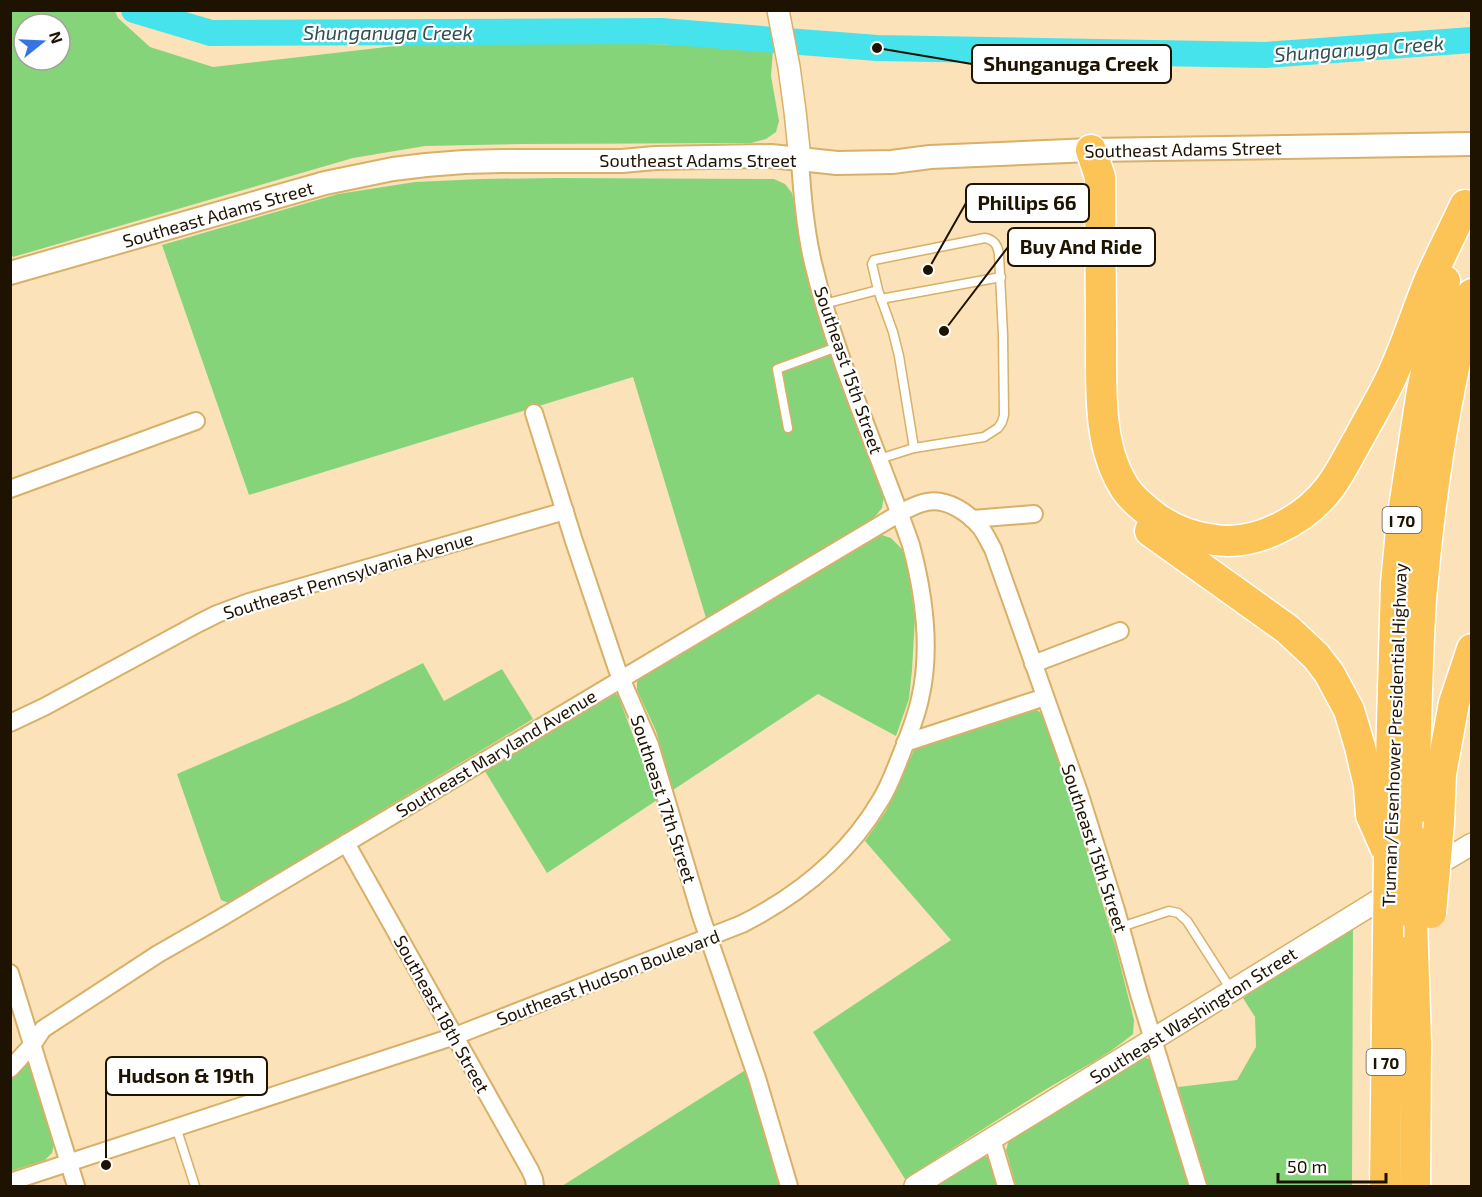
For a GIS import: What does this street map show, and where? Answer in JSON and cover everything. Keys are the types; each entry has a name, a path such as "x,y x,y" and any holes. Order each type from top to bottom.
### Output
{"highway":[{"path":"1091,150 1100,177 1102,396 1109,455 1122,485 1160,521 1180,532 1221,541 1242,540 1280,527 1301,515 1329,488 1390,380 1430,279 1469,193"},
{"path":"1091,150 1084,178 1089,427 1093,450 1099,466 1114,495 1131,515 1158,538 1287,629 1316,656 1349,710 1365,766 1371,815 1389,855"},
{"name":"Truman/Eisenhower Presidential Highway","path":"1385,1186 1395,595 1402,520 1422,391 1442,292 1469,193"},
{"name":"Truman/Eisenhower Presidential Highway","path":"1415,1186 1416,1043 1422,916 1414,840 1416,706 1421,596 1438,456 1450,388 1472,294"},
{"path":"1422,916 1439,823 1441,774 1454,703 1472,649"}],"main road":[{"name":"Southeast Adams Street","path":"10,273 325,183 393,169 436,164 771,156 837,163 892,162 930,157 1091,150 1472,144"}],"street":[{"name":"Southeast 15th Street","path":"778,10 795,111 808,239 837,347 900,513"},
{"name":"Southeast 17th Street","path":"534,412 621,678 650,746 709,937 757,1078 789,1186"},
{"path":"10,489 196,422"},
{"name":"Southeast Maryland Avenue","path":"10,1069 33,1044 43,1029 158,954 900,513 925,502 936,501 947,503 972,519"},
{"name":"Southeast Pennsylvania Avenue","path":"10,723 217,614 249,602 565,511"},
{"name":"Southeast Hudson Boulevard","path":"10,1182 455,1036 742,924 797,892 843,851 864,826 881,800 905,743 920,699 926,637 924,605 919,574 900,513"},
{"path":"972,519 1034,514"},
{"name":"Southeast 15th Street","path":"972,519 982,530 993,549 1079,792 1198,1186"},
{"path":"1033,664 1120,632"},
{"path":"905,743 1045,697"},
{"name":"Southeast 18th Street","path":"346,843 530,1170 535,1186"},
{"name":"Southeast Washington Street","path":"915,1186 1472,844"},
{"path":"10,973 76,1186"},
{"path":"992,1139 1006,1186"}],"lane":[{"path":"879,459 914,448 984,437 998,428 1002,422 1004,415 1004,335 998,248 990,239 985,238 874,260 872,264 899,356 914,448"},
{"path":"881,299 1000,277"},
{"path":"824,304 878,290"},
{"path":"788,428 777,369 837,347"},
{"path":"1120,927 1169,911 1178,913 1188,921 1232,991"},
{"path":"176,1127 195,1186"}],"green space":[{"path":"10,11 115,11 118,18 150,47 213,67 404,45 489,41 698,45 773,50 771,76 779,121 776,132 766,139 751,143 425,146 353,158 13,257 10,251"},
{"path":"555,178 774,179 785,184 792,193 807,277 831,357 884,496 882,508 873,519 706,618 633,377 249,495 162,245 338,194 415,182"},
{"path":"882,535 891,538 902,549 908,570 915,618 909,699 896,736 818,694 673,790 656,731 637,690 637,679 643,665"},
{"path":"423,663 444,701 502,669 533,719 229,903 221,900 177,774 347,701"},
{"path":"611,692 618,695 657,800 547,873 483,768"},
{"path":"1037,710 1046,717 1116,948 1134,1020 1133,1034 1100,1058 1040,1093 905,1179 813,1032 951,940 865,841 886,811 916,746"},
{"path":"1353,924 1352,1186 1208,1186 1178,1087 1237,1080 1256,1047 1255,1017 1243,998"},
{"path":"1140,1056 1149,1059 1153,1069 1189,1186 1016,1186 1006,1150 1009,1140"},
{"path":"26,1063 32,1066 54,1144 52,1153 45,1160 11,1171 10,1077"},
{"path":"747,1069 781,1186 562,1186"},
{"path":"980,1157 989,1157 996,1169 1001,1186 934,1186"}],"waterway":[{"name":"Shunganuga Creek","path":"134,10 211,33 661,31 877,48 1265,55 1472,40"}],"place":[{"name":"Shunganuga Creek","path":"877,48"},
{"name":"Phillips 66","path":"928,270"},
{"name":"Buy And Ride","path":"944,331"},
{"name":"Hudson & 19th","path":"106,1165"}]}
